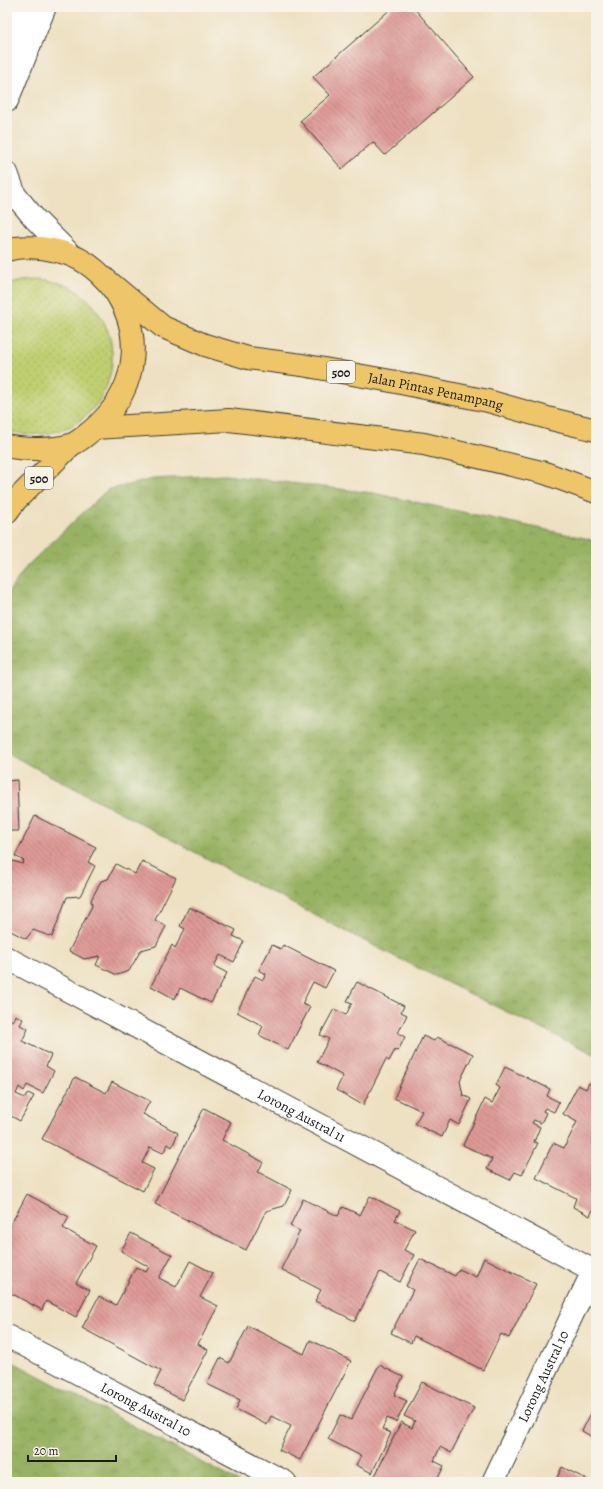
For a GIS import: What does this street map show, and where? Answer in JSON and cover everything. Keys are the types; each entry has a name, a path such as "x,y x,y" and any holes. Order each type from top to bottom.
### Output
{"main road":[{"name":"500","path":"7,250 35,248 50,249 70,254 88,264 104,278 117,294 127,313 132,334 133,355 129,376 122,395 110,413 95,428 72,445 16,500 7,512"},
{"name":"Jalan Pintas Penampang","path":"104,278 163,327 205,345 248,358 302,365 391,381 488,401 596,430"},
{"path":"95,428 229,420 424,444 544,473 596,492"},
{"name":"500","path":"7,446 36,450 72,445"}],"street":[{"path":"7,51 23,7"},
{"path":"7,101 45,7"},
{"path":"7,173 15,194 35,219 70,254"},
{"name":"Lorong Austral 11","path":"7,958 595,1271"},
{"name":"Lorong Austral 10","path":"493,1482 595,1271"},
{"name":"Lorong Austral 10","path":"7,1336 285,1482"}],"green space":[{"path":"41,279 59,283 76,290 93,305 107,330 112,350 111,370 105,390 94,407 80,421 61,430 40,434 23,434 7,430 7,284 23,280"},
{"path":"225,475 373,493 589,539 596,543 596,1055 455,987 351,934 7,753 7,594 27,566 107,490 153,479"},
{"path":"7,1359 239,1482 7,1482"}],"building":[{"path":"393,7 413,7 474,77 385,155 373,142 342,169 300,121 330,95 313,77"},
{"path":"17,780 19,831 7,831 7,781"},
{"path":"35,816 96,847 88,862 95,866 80,896 67,897 52,937 33,930 26,939 7,929 7,869 12,861 23,864 24,861 15,856"},
{"path":"142,861 176,878 155,920 166,926 156,946 141,950 129,971 117,975 96,965 100,956 84,959 69,951 92,906 91,900 101,881 108,879 116,864 135,874"},
{"path":"189,907 236,930 233,936 244,941 234,962 220,955 214,966 227,973 211,1003 180,988 175,999 151,986 172,945 175,948 185,929 180,926"},
{"path":"272,945 281,949 283,945 334,971 325,988 313,982 302,1004 310,1007 288,1050 259,1035 263,1026 237,1012 255,976 263,980 266,974 259,970"},
{"path":"357,982 404,1006 401,1012 407,1015 398,1033 405,1037 398,1051 395,1050 389,1061 386,1059 363,1105 336,1090 343,1076 317,1062 329,1039 320,1035 334,1009 346,1015 352,1003 347,1001"},
{"path":"15,1015 23,1019 20,1025 28,1029 22,1041 51,1055 46,1066 54,1071 43,1093 27,1085 24,1091 19,1087 16,1094 25,1098 28,1093 34,1096 20,1121 7,1114 7,1018 13,1021"},
{"path":"423,1036 434,1041 437,1037 473,1054 460,1081 463,1095 471,1099 459,1125 450,1120 442,1137 415,1124 422,1111 394,1098"},
{"path":"505,1067 550,1089 547,1096 559,1102 554,1112 545,1108 543,1111 546,1113 541,1123 534,1120 532,1123 540,1127 534,1142 538,1143 522,1175 515,1172 510,1180 487,1169 492,1159 463,1145 485,1099 492,1103 500,1088 496,1085"},
{"path":"75,1077 106,1093 112,1082 150,1101 143,1114 178,1133 172,1147 168,1144 163,1153 150,1147 142,1163 154,1169 143,1191 42,1139"},
{"path":"589,1083 596,1086 596,1203 590,1216 573,1207 576,1198 536,1178 553,1143 564,1148 577,1122 563,1114 578,1085 586,1089"},
{"path":"204,1108 231,1122 222,1140 263,1162 258,1172 292,1190 284,1206 266,1211 246,1250 155,1204"},
{"path":"27,1194 69,1217 63,1228 96,1246 76,1283 90,1290 76,1317 46,1301 42,1310 7,1291 7,1287 11,1280 7,1278 7,1232"},
{"path":"370,1196 400,1211 395,1220 415,1230 404,1250 414,1255 400,1282 380,1272 355,1321 315,1301 321,1290 281,1269 300,1231 290,1226 303,1199 338,1216 343,1207 360,1215"},
{"path":"131,1233 172,1255 159,1278 176,1287 190,1261 213,1273 200,1297 218,1306 198,1344 208,1350 182,1400 154,1385 161,1371 82,1328 99,1296 116,1305 136,1267 146,1272 149,1267 121,1251"},
{"path":"484,1258 536,1284 509,1338 501,1334 483,1370 414,1336 411,1343 391,1333 413,1290 406,1286 420,1259 455,1276 459,1269 476,1277"},
{"path":"248,1326 304,1354 310,1340 351,1361 300,1460 279,1450 291,1426 271,1416 267,1425 236,1409 240,1400 207,1384 220,1358 229,1363"},
{"path":"379,1365 403,1377 394,1395 407,1401 396,1422 387,1418 382,1429 391,1433 372,1473 356,1465 361,1456 328,1439 340,1415 351,1420"},
{"path":"422,1382 474,1408 451,1453 440,1447 434,1461 444,1466 436,1482 381,1482 372,1477 375,1476 401,1422 412,1428 415,1421 404,1416"},
{"path":"596,1403 596,1439 582,1431"},
{"path":"562,1467 592,1482 555,1482"}]}
